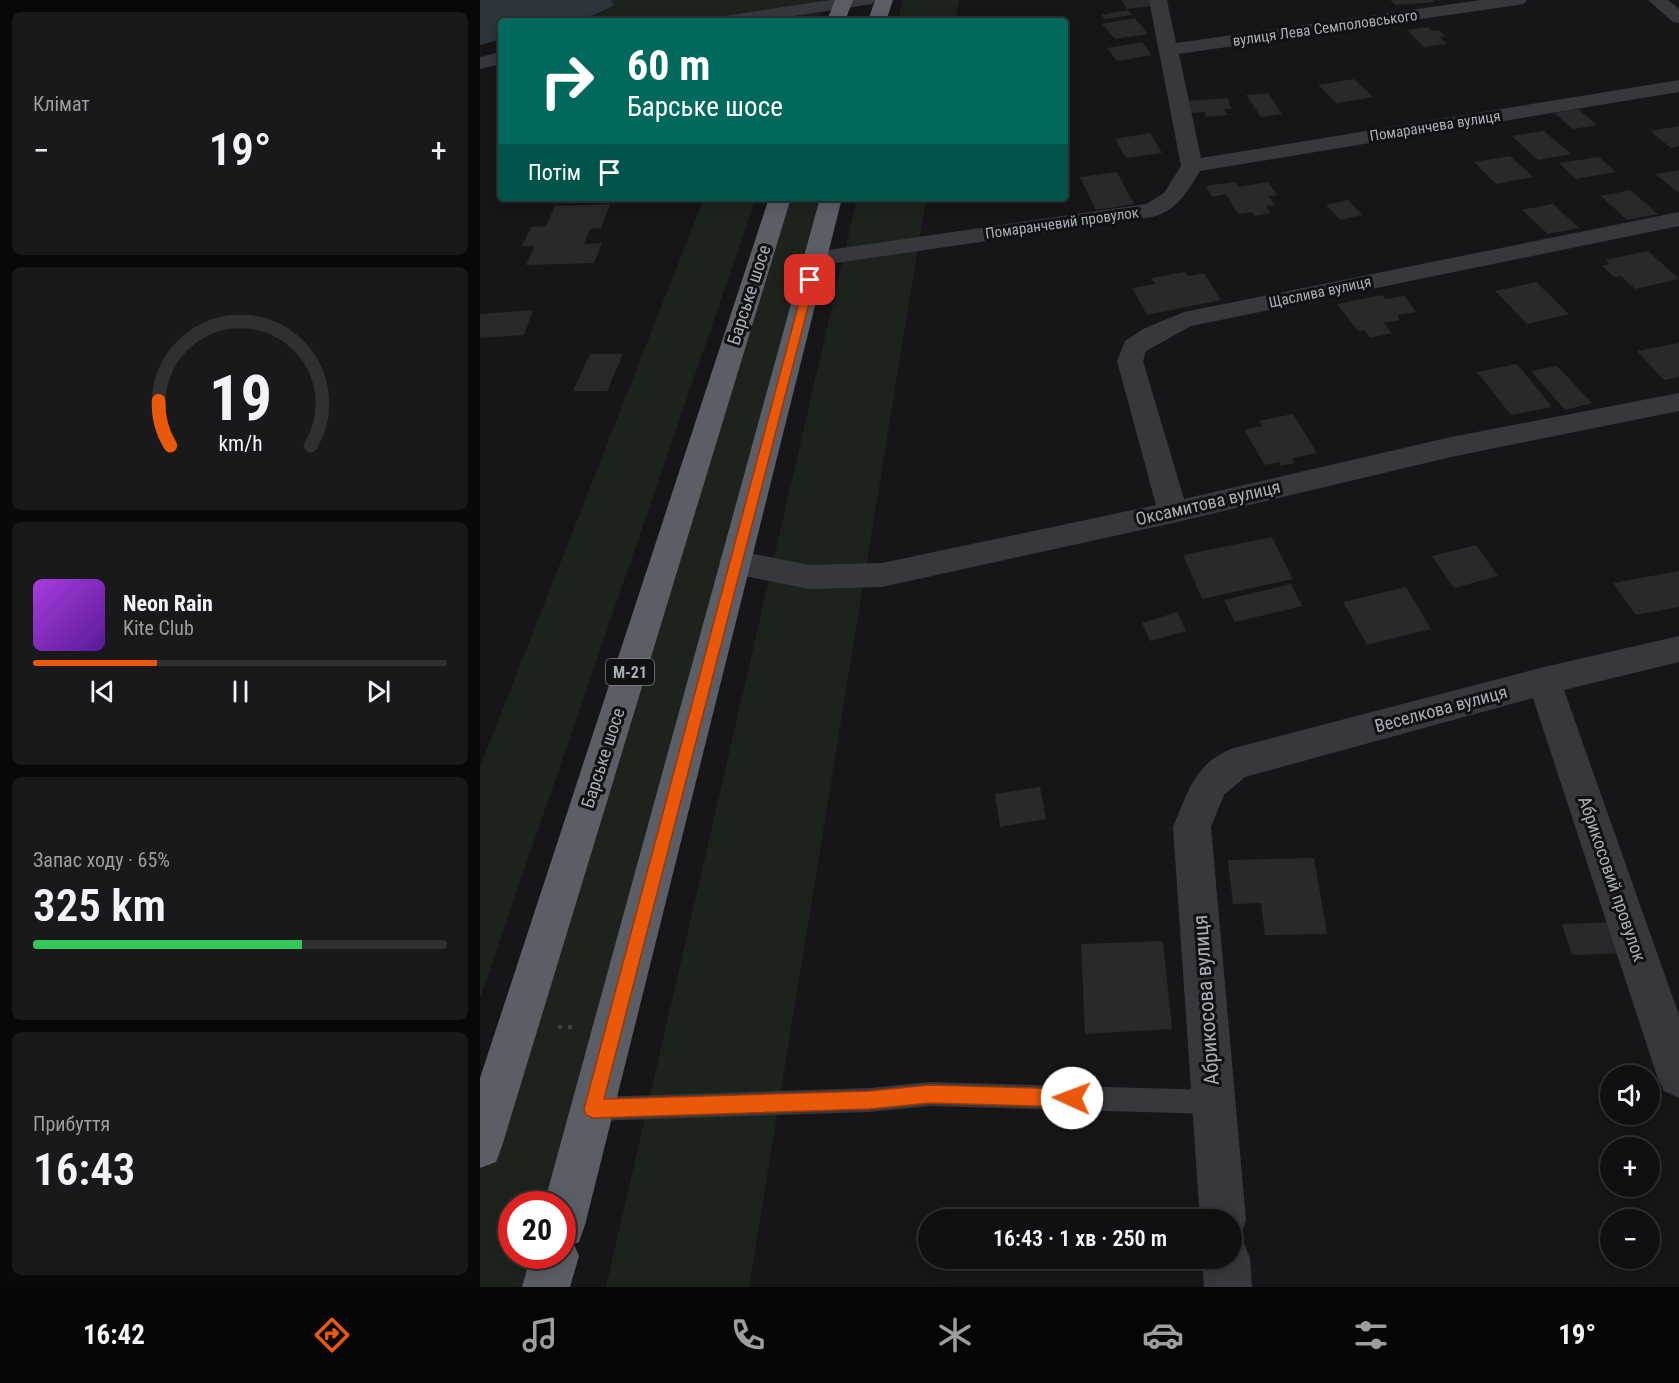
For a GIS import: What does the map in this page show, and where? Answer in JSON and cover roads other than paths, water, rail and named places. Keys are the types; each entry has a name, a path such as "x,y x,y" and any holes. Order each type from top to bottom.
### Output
{"highway":[{"path":"878,18 884,0"},
{"path":"837,18 843,2"},
{"name":"Барське шосе","path":"480,1146 779,201"},
{"path":"571,1191 830,201"},
{"path":"546,1287 551,1269"}],"street":[{"path":"743,18 866,0"},
{"path":"1158,0 1192,166"},
{"name":"вулиця Лева Семполовського","path":"1168,50 1518,0"},
{"path":"1657,0 1679,18"},
{"path":"480,63 498,59"},
{"name":"Помаранчева вулиця","path":"1192,166 1679,86"},
{"name":"Помаранчевий провулок","path":"815,259 1152,210 1172,198 1192,166"},
{"name":"Щаслива вулиця","path":"1173,512 1130,361 1134,347 1152,335 1184,320 1679,219"},
{"name":"Оксамитова вулиця","path":"735,562 809,577 882,575 1173,512 1451,447 1679,402"},
{"name":"Веселкова вулиця","path":"1210,784 1234,764 1544,681 1679,650"},
{"name":"Абрикосовий провулок","path":"1544,681 1679,1076"},
{"name":"Абрикосова вулиця","path":"1210,784 1192,827 1222,1209"},
{"path":"1227,1269 1228,1287"}],"lane":[{"path":"593,1109 869,1100 930,1094 1214,1102"}]}
